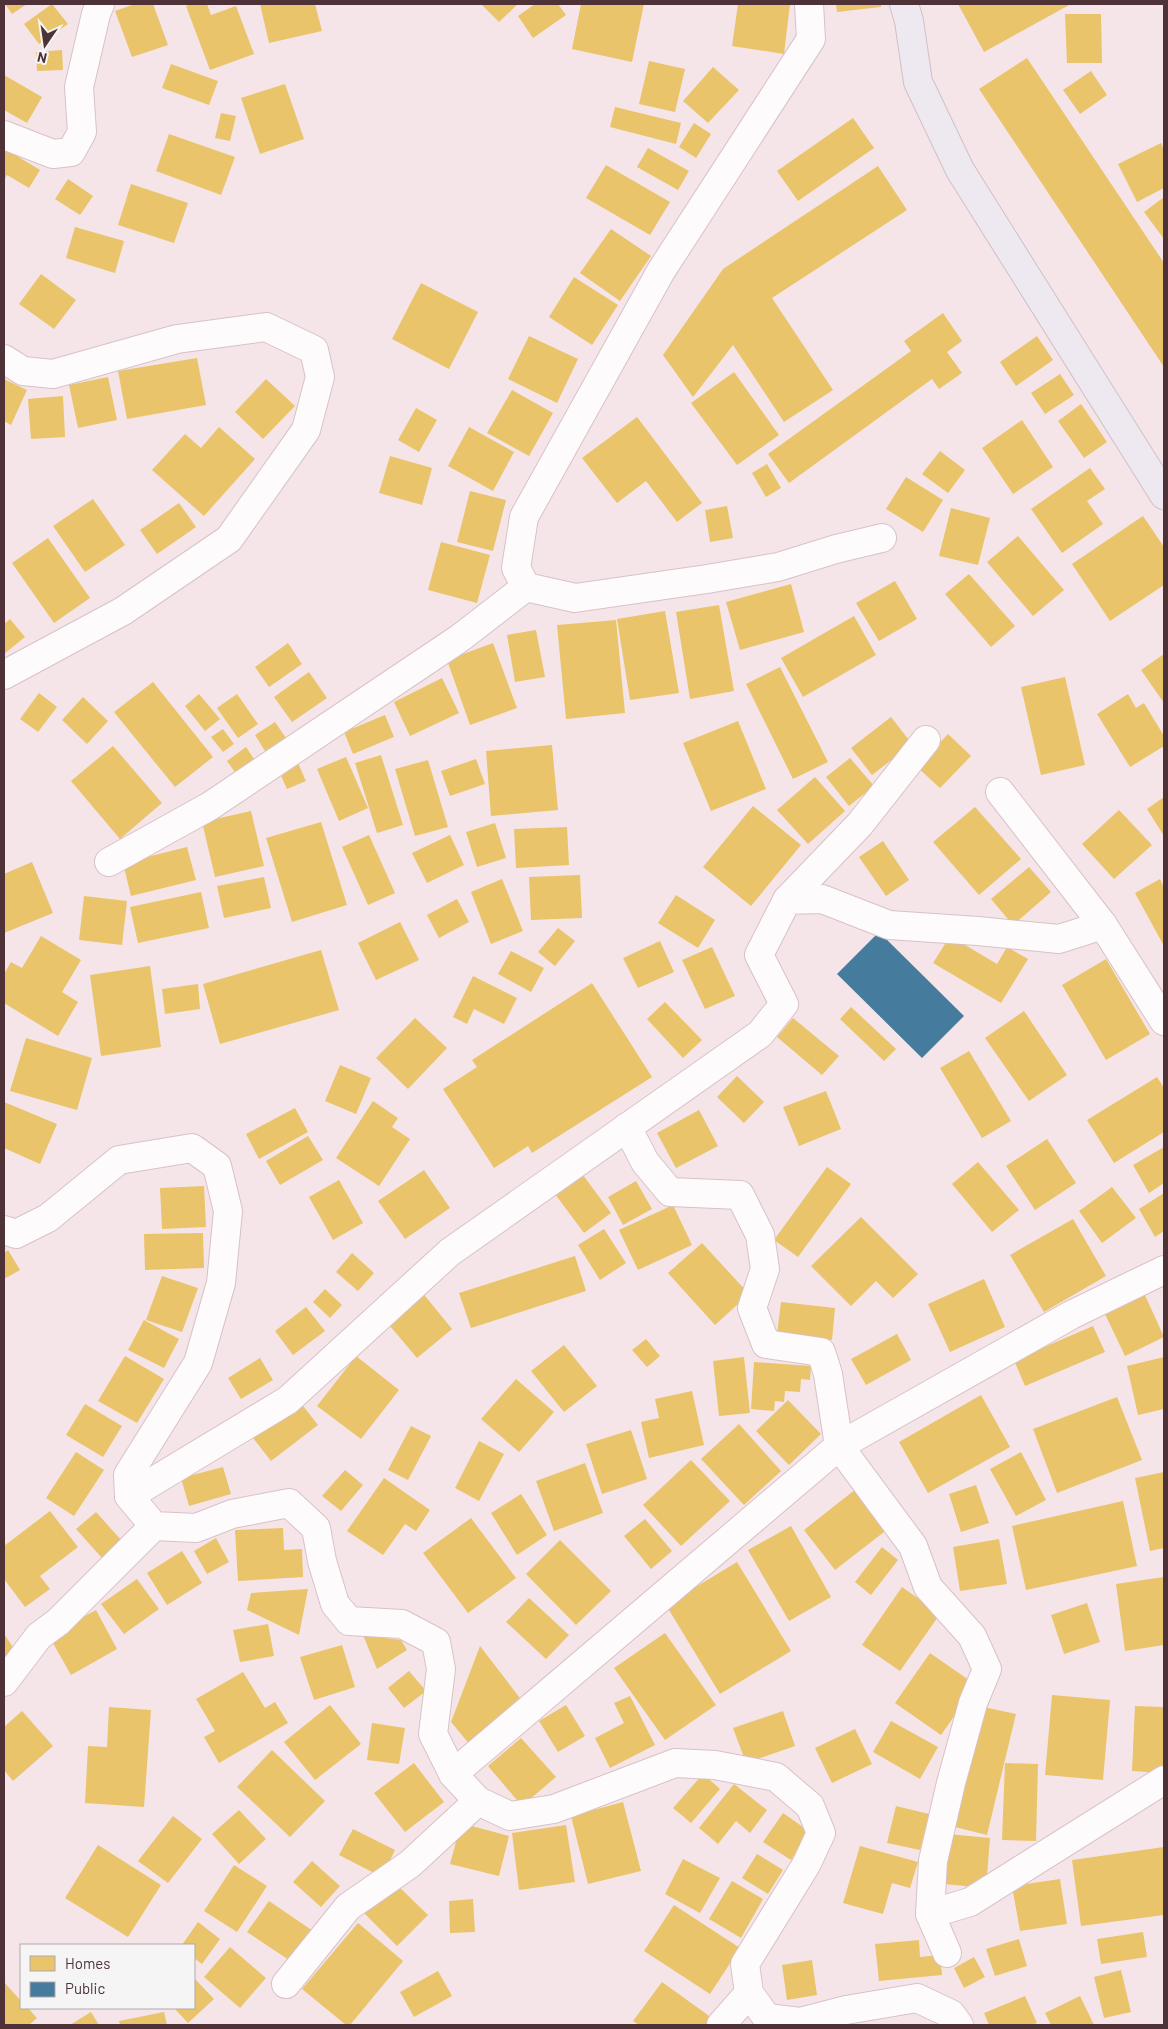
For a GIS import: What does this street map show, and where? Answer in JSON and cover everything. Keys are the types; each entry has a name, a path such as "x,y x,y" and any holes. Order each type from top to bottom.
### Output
{"main road":[{"path":"904,4 909,22 918,82 960,170 1164,495"}],"street":[{"path":"4,135 53,154 70,152 82,132 80,87 96,14 100,4"},
{"path":"809,4 811,39 661,270 524,517 516,568 526,587 575,598 778,567 836,549 882,538"},
{"path":"4,360 23,371 53,374 177,339 266,327 314,350 320,377 306,430 229,539 123,611 4,675"},
{"path":"109,862 218,801 460,638 526,587"},
{"path":"129,1496 288,1400 450,1252 760,1034 784,1004 759,955 787,900 860,824 926,740"},
{"path":"1000,792 1103,925 1164,1021"},
{"path":"787,900 822,899 889,925 1059,939 1103,925"},
{"path":"627,1127 645,1162 670,1192 740,1195 760,1235 765,1269 752,1308 766,1344 821,1352 828,1374 839,1446 913,1546 928,1587 972,1636 987,1669 974,1703 950,1783 933,1861 930,1914 947,1953"},
{"path":"4,1230 16,1234 48,1218 119,1160 192,1148 217,1166 228,1210 221,1283 198,1363 128,1475 129,1496 154,1526 196,1528 232,1514 289,1503 316,1528 322,1561 335,1604 349,1621 402,1624 436,1642 440,1669 433,1734 453,1774 478,1801 510,1816 554,1809 675,1763 715,1765 776,1777 810,1806 821,1832 806,1865 745,1964 750,1993 767,2018 800,2022 846,2010 916,1998 951,2014 959,2025"},
{"path":"453,1774 839,1446 1071,1315 1164,1270"},
{"path":"4,1682 39,1636 58,1622 154,1526"},
{"path":"930,1914 970,1902 1164,1780"},
{"path":"286,1984 348,1907 410,1864 478,1801"},
{"path":"721,2025 750,1993"}],"building: Homes":[{"path":"5,4 27,4 12,14"},
{"path":"52,4 68,24 39,44 24,24"},
{"path":"135,4 153,4 168,45 132,57 115,11"},
{"path":"191,4 207,4 211,15 236,6 254,54 210,70 186,6"},
{"path":"260,4 315,4 322,31 269,43"},
{"path":"481,4 518,4 499,22"},
{"path":"535,4 558,4 566,15 533,38 518,16"},
{"path":"581,4 644,4 632,62 572,49"},
{"path":"738,4 790,4 784,54 732,46"},
{"path":"836,4 881,4 881,7 837,12"},
{"path":"958,4 1071,4 984,52"},
{"path":"1065,14 1101,14 1102,63 1067,63"},
{"path":"62,50 63,70 37,71 36,52"},
{"path":"1027,58 1164,263 1164,367 979,89"},
{"path":"649,61 685,69 675,112 639,104"},
{"path":"171,64 218,81 209,105 162,88"},
{"path":"713,67 739,90 708,123 683,101"},
{"path":"1091,71 1107,95 1080,114 1063,90"},
{"path":"4,75 42,97 27,123 4,110"},
{"path":"285,84 304,139 260,154 241,98"},
{"path":"615,107 681,123 676,144 610,127"},
{"path":"221,113 236,116 230,141 215,138"},
{"path":"853,118 874,148 798,201 777,171"},
{"path":"694,123 711,134 696,158 679,147"},
{"path":"169,134 235,157 221,195 156,171"},
{"path":"1161,143 1164,150 1164,188 1137,202 1118,164"},
{"path":"4,148 40,170 29,188 7,175 4,180"},
{"path":"648,148 689,171 678,190 637,167"},
{"path":"606,165 670,202 650,235 586,198"},
{"path":"878,166 907,210 772,298 833,390 784,422 733,345 693,397 663,355 723,269"},
{"path":"68,179 93,196 80,215 55,199"},
{"path":"131,184 188,203 174,243 118,225"},
{"path":"1164,197 1164,239 1144,212"},
{"path":"75,227 124,241 115,273 66,258"},
{"path":"611,229 651,256 620,301 580,273"},
{"path":"41,274 76,300 54,329 19,304"},
{"path":"574,277 618,305 592,345 549,317"},
{"path":"421,283 478,312 449,369 392,339"},
{"path":"943,313 962,341 947,352 962,373 939,389 932,379 789,483 768,454 911,351 904,341"},
{"path":"529,336 578,359 557,403 508,379"},
{"path":"1037,336 1053,360 1016,386 1000,362"},
{"path":"197,358 206,405 127,419 118,371"},
{"path":"734,372 779,435 737,465 691,403"},
{"path":"1060,374 1074,395 1045,414 1031,393"},
{"path":"108,377 117,420 78,428 69,385"},
{"path":"4,379 27,390 11,425 4,421"},
{"path":"266,379 295,406 263,439 235,412"},
{"path":"512,390 553,413 529,456 487,433"},
{"path":"63,396 65,437 31,439 28,399"},
{"path":"1081,404 1107,442 1084,458 1058,421"},
{"path":"416,408 437,420 419,452 398,440"},
{"path":"637,417 702,503 677,522 646,481 617,503 582,458"},
{"path":"1022,420 1053,467 1013,494 982,448"},
{"path":"219,427 255,459 204,516 152,470 185,434 201,448"},
{"path":"469,427 514,452 493,491 448,466"},
{"path":"940,451 965,470 948,493 922,474"},
{"path":"390,456 432,468 422,505 379,493"},
{"path":"767,464 781,488 766,497 752,473"},
{"path":"1090,468 1105,489 1087,501 1103,524 1062,553 1031,509"},
{"path":"906,477 943,500 923,532 886,509"},
{"path":"470,491 506,500 493,551 457,542"},
{"path":"93,499 125,545 85,572 53,526"},
{"path":"179,503 196,527 157,554 140,530"},
{"path":"727,506 733,538 710,542 705,510"},
{"path":"951,508 990,518 978,565 939,556"},
{"path":"1143,516 1164,547 1164,585 1110,621 1072,564"},
{"path":"1018,536 1064,590 1033,616 987,562"},
{"path":"48,538 90,598 54,623 12,563"},
{"path":"441,542 490,555 477,603 428,590"},
{"path":"969,574 1015,626 991,647 945,594"},
{"path":"895,581 917,619 879,641 856,603"},
{"path":"791,584 804,632 740,650 726,602"},
{"path":"719,605 734,691 690,699 676,612"},
{"path":"665,611 679,693 630,700 617,619"},
{"path":"854,616 876,655 803,697 781,658"},
{"path":"10,619 25,637 4,654 4,624"},
{"path":"616,620 625,713 566,719 557,625"},
{"path":"536,630 545,677 515,682 507,635"},
{"path":"288,643 302,664 269,687 255,667"},
{"path":"493,643 517,708 470,725 447,660"},
{"path":"1164,654 1164,703 1141,670"},
{"path":"780,667 828,762 793,779 746,684"},
{"path":"309,672 327,698 292,722 274,697"},
{"path":"1065,677 1085,765 1041,775 1021,687"},
{"path":"442,678 459,713 410,736 394,702"},
{"path":"153,682 213,757 175,787 114,712"},
{"path":"39,693 57,707 38,732 20,719"},
{"path":"199,694 220,719 205,731 185,706"},
{"path":"237,694 258,724 238,738 217,708"},
{"path":"1128,694 1136,708 1144,703 1164,736 1164,746 1130,767 1097,714"},
{"path":"83,697 108,721 87,744 62,720"},
{"path":"385,715 394,737 353,754 344,732"},
{"path":"891,717 912,744 872,775 851,748"},
{"path":"738,721 766,789 711,811 683,743"},
{"path":"275,722 286,738 265,751 255,735"},
{"path":"223,729 234,744 223,752 211,737"},
{"path":"948,734 971,756 940,788 917,767"},
{"path":"552,745 558,810 491,816 486,751"},
{"path":"113,746 162,803 120,839 71,781"},
{"path":"246,747 256,762 237,775 227,761"},
{"path":"381,755 403,825 377,833 355,763"},
{"path":"346,757 368,808 339,821 317,769"},
{"path":"850,758 874,786 849,806 826,777"},
{"path":"476,759 485,784 450,796 441,771"},
{"path":"428,760 448,827 415,836 395,769"},
{"path":"297,761 306,781 287,789 278,769"},
{"path":"815,777 845,811 808,844 777,810"},
{"path":"1164,797 1164,836 1147,809"},
{"path":"753,806 801,845 751,906 703,867"},
{"path":"975,807 1021,859 979,895 933,842"},
{"path":"1119,810 1152,845 1114,879 1082,844"},
{"path":"251,811 264,866 215,877 202,822"},
{"path":"321,822 347,905 292,922 266,838"},
{"path":"495,823 506,858 477,867 466,832"},
{"path":"567,827 569,865 516,868 514,829"},
{"path":"369,835 395,893 368,905 342,847"},
{"path":"450,835 464,865 427,883 412,853"},
{"path":"883,841 909,880 886,896 859,857"},
{"path":"187,847 196,880 131,896 123,863"},
{"path":"32,862 53,913 4,933 4,874"},
{"path":"1029,867 1051,892 1013,925 991,899"},
{"path":"580,875 582,918 531,920 529,877"},
{"path":"264,877 271,908 224,918 217,886"},
{"path":"502,879 523,931 491,944 471,892"},
{"path":"1160,879 1164,888 1164,946 1135,893"},
{"path":"201,892 209,928 138,943 130,907"},
{"path":"676,895 715,920 698,948 658,923"},
{"path":"84,896 127,901 122,945 79,940"},
{"path":"457,899 469,922 439,938 427,915"},
{"path":"400,922 419,960 376,980 358,943"},
{"path":"558,928 575,941 555,966 538,952"},
{"path":"41,936 81,960 62,992 78,1002 58,1036 4,1003 4,974 11,962 22,968"},
{"path":"950,936 997,964 1007,947 1028,959 1001,1003 933,963"},
{"path":"660,941 674,972 638,988 623,958"},
{"path":"712,947 735,996 705,1009 682,960"},
{"path":"321,950 339,1010 220,1044 203,984"},
{"path":"511,951 544,968 531,992 498,974"},
{"path":"1106,959 1150,1034 1106,1060 1062,985"},
{"path":"150,966 161,1047 101,1056 90,975"},
{"path":"473,976 517,998 504,1024 474,1009 467,1024 453,1017"},
{"path":"592,983 652,1077 532,1153 528,1146 494,1168 443,1089 477,1067 472,1060"},
{"path":"198,984 200,1009 165,1014 162,989"},
{"path":"665,1002 702,1040 683,1058 647,1019"},
{"path":"851,1007 896,1049 884,1061 840,1019"},
{"path":"1024,1011 1067,1075 1029,1101 985,1038"},
{"path":"415,1018 447,1048 408,1089 376,1058"},
{"path":"793,1018 839,1056 822,1075 777,1037"},
{"path":"26,1038 92,1058 77,1110 10,1091"},
{"path":"969,1051 1011,1121 982,1138 940,1068"},
{"path":"340,1065 371,1078 356,1114 325,1101"},
{"path":"737,1076 764,1102 744,1123 717,1097"},
{"path":"1157,1077 1164,1088 1164,1132 1114,1163 1087,1120"},
{"path":"826,1091 841,1129 799,1146 783,1107"},
{"path":"373,1101 398,1118 392,1127 410,1139 379,1186 336,1158"},
{"path":"4,1102 57,1124 40,1164 4,1148"},
{"path":"295,1108 308,1132 259,1159 246,1134"},
{"path":"699,1110 718,1146 676,1168 657,1133"},
{"path":"308,1136 323,1160 280,1185 266,1161"},
{"path":"1047,1139 1076,1183 1035,1210 1006,1166"},
{"path":"1164,1147 1164,1183 1149,1193 1133,1165"},
{"path":"978,1162 1019,1210 992,1232 952,1184"},
{"path":"827,1167 851,1184 798,1257 774,1240"},
{"path":"424,1170 450,1208 405,1239 378,1201"},
{"path":"583,1175 611,1213 584,1233 555,1194"},
{"path":"339,1180 363,1223 333,1240 309,1197"},
{"path":"636,1181 652,1209 623,1225 608,1197"},
{"path":"204,1186 206,1227 162,1229 160,1188"},
{"path":"1112,1187 1136,1218 1102,1243 1079,1211"},
{"path":"1164,1193 1164,1231 1155,1237 1139,1209"},
{"path":"673,1205 692,1245 638,1270 619,1230"},
{"path":"861,1217 918,1274 893,1298 876,1281 851,1306 811,1266"},
{"path":"1073,1219 1106,1276 1044,1312 1010,1255"},
{"path":"604,1229 626,1263 600,1280 578,1245"},
{"path":"203,1233 204,1268 145,1270 144,1234"},
{"path":"702,1243 749,1294 715,1325 668,1273"},
{"path":"8,1250 20,1270 4,1279 4,1253"},
{"path":"352,1253 374,1273 358,1291 336,1272"},
{"path":"575,1256 586,1291 471,1328 459,1293"},
{"path":"162,1276 198,1288 182,1332 146,1320"},
{"path":"984,1279 1005,1327 950,1352 928,1304"},
{"path":"325,1289 342,1305 330,1318 313,1302"},
{"path":"421,1291 452,1329 417,1358 385,1320"},
{"path":"1144,1293 1164,1337 1125,1356 1104,1312"},
{"path":"781,1302 835,1308 832,1340 777,1334"},
{"path":"306,1307 325,1331 293,1355 275,1331"},
{"path":"144,1320 179,1339 164,1368 128,1350"},
{"path":"1093,1326 1105,1352 1025,1386 1014,1360"},
{"path":"897,1334 911,1360 866,1385 851,1359"},
{"path":"646,1339 660,1356 647,1367 632,1350"},
{"path":"564,1345 597,1386 564,1412 531,1371"},
{"path":"125,1356 164,1379 137,1423 98,1401"},
{"path":"356,1356 399,1390 361,1439 317,1406"},
{"path":"744,1357 750,1413 719,1416 713,1361"},
{"path":"1164,1357 1164,1409 1138,1415 1127,1366"},
{"path":"260,1358 273,1380 241,1399 228,1378"},
{"path":"754,1362 811,1366 810,1380 801,1379 800,1392 785,1391 784,1402 775,1401 774,1411 751,1409"},
{"path":"516,1379 554,1412 519,1452 481,1419"},
{"path":"692,1391 704,1445 649,1458 641,1422 659,1418 655,1399"},
{"path":"981,1395 1010,1447 928,1493 899,1442"},
{"path":"1117,1397 1142,1460 1057,1493 1033,1429"},
{"path":"788,1400 821,1434 789,1465 756,1431"},
{"path":"300,1402 318,1425 271,1461 253,1438"},
{"path":"85,1404 122,1426 103,1457 66,1435"},
{"path":"739,1424 781,1471 744,1505 701,1459"},
{"path":"411,1426 431,1436 408,1480 388,1470"},
{"path":"631,1430 647,1479 602,1494 586,1444"},
{"path":"479,1441 504,1454 479,1501 455,1488"},
{"path":"76,1452 104,1470 74,1516 46,1498"},
{"path":"1021,1452 1046,1500 1016,1516 990,1469"},
{"path":"691,1460 730,1501 681,1546 643,1505"},
{"path":"585,1463 603,1513 554,1531 536,1481"},
{"path":"223,1467 231,1494 189,1506 181,1478"},
{"path":"345,1470 363,1485 341,1511 322,1496"},
{"path":"1164,1472 1164,1548 1150,1551 1135,1478"},
{"path":"384,1478 430,1510 416,1531 405,1524 383,1555 347,1531"},
{"path":"861,1485 893,1525 835,1570 804,1530"},
{"path":"976,1485 989,1523 961,1532 949,1494"},
{"path":"521,1494 547,1535 517,1555 491,1513"},
{"path":"1123,1501 1137,1566 1026,1590 1012,1526"},
{"path":"50,1511 78,1547 40,1576 50,1589 25,1607 4,1579 4,1546"},
{"path":"96,1512 122,1541 102,1558 76,1529"},
{"path":"471,1518 516,1578 468,1613 423,1553"},
{"path":"645,1519 672,1551 651,1569 624,1536"},
{"path":"791,1526 831,1597 789,1621 748,1550"},
{"path":"283,1528 284,1550 302,1549 303,1577 238,1581 235,1530"},
{"path":"216,1538 229,1562 207,1574 194,1551"},
{"path":"999,1539 1007,1584 960,1591 953,1547"},
{"path":"560,1540 611,1591 576,1625 526,1574"},
{"path":"882,1547 898,1560 871,1595 855,1582"},
{"path":"182,1551 202,1583 167,1605 147,1573"},
{"path":"737,1562 791,1651 720,1694 666,1605"},
{"path":"1164,1577 1164,1645 1125,1651 1116,1584"},
{"path":"137,1579 159,1609 124,1634 101,1604"},
{"path":"902,1587 940,1614 900,1671 862,1645"},
{"path":"308,1589 299,1635 247,1610 251,1593"},
{"path":"529,1598 569,1635 546,1659 506,1622"},
{"path":"1087,1603 1100,1642 1064,1654 1051,1615"},
{"path":"96,1610 117,1649 71,1675 49,1636"},
{"path":"268,1624 274,1656 240,1662 233,1630"},
{"path":"665,1633 716,1705 665,1740 614,1668"},
{"path":"4,1634 15,1650 4,1658"},
{"path":"363,1635 401,1640 407,1650 377,1669"},
{"path":"342,1645 355,1687 314,1700 300,1657"},
{"path":"480,1646 523,1702 471,1746 451,1722"},
{"path":"930,1653 976,1685 941,1735 895,1703"},
{"path":"409,1671 426,1691 404,1708 388,1688"},
{"path":"243,1672 265,1708 275,1702 288,1723 219,1763 204,1737 215,1731 196,1699"},
{"path":"1052,1695 1110,1700 1103,1780 1045,1775"},
{"path":"630,1696 655,1745 610,1768 595,1738 624,1723 614,1703"},
{"path":"330,1705 361,1744 315,1780 284,1742"},
{"path":"566,1705 585,1736 558,1752 539,1721"},
{"path":"1135,1706 1164,1707 1164,1773 1132,1771"},
{"path":"109,1707 151,1710 144,1807 85,1803 88,1746 107,1747"},
{"path":"984,1707 1016,1714 987,1835 955,1827"},
{"path":"22,1711 53,1746 13,1781 4,1770 4,1727"},
{"path":"783,1711 795,1746 746,1763 733,1728"},
{"path":"891,1721 938,1747 920,1779 873,1752"},
{"path":"372,1723 405,1728 399,1764 367,1760"},
{"path":"855,1729 872,1764 832,1783 815,1748"},
{"path":"521,1738 556,1777 522,1806 488,1766"},
{"path":"272,1750 325,1801 290,1837 237,1787"},
{"path":"414,1763 444,1802 405,1832 374,1793"},
{"path":"1005,1763 1038,1764 1036,1841 1002,1840"},
{"path":"703,1774 720,1789 691,1823 673,1808"},
{"path":"734,1784 767,1810 750,1833 736,1821 718,1844 699,1828"},
{"path":"623,1802 641,1871 588,1884 571,1816"},
{"path":"896,1806 929,1814 920,1850 887,1843"},
{"path":"239,1810 266,1839 239,1864 212,1834"},
{"path":"783,1813 810,1832 791,1860 763,1842"},
{"path":"173,1816 202,1839 168,1883 138,1861"},
{"path":"461,1823 509,1836 499,1876 450,1864"},
{"path":"566,1825 575,1882 519,1890 512,1833"},
{"path":"353,1829 395,1850 382,1877 339,1855"},
{"path":"948,1834 990,1838 986,1888 944,1884"},
{"path":"98,1845 161,1885 128,1937 65,1898"},
{"path":"860,1846 918,1862 910,1888 892,1883 883,1914 843,1903"},
{"path":"1164,1847 1164,1915 1081,1926 1072,1860"},
{"path":"757,1854 783,1870 768,1894 742,1878"},
{"path":"683,1859 720,1878 700,1913 665,1894"},
{"path":"312,1861 340,1886 321,1907 293,1882"},
{"path":"234,1865 267,1886 237,1932 204,1911"},
{"path":"1060,1879 1067,1924 1020,1931 1012,1886"},
{"path":"732,1881 763,1899 741,1938 709,1919"},
{"path":"394,1882 428,1915 397,1946 364,1913"},
{"path":"473,1899 475,1932 450,1933 449,1901"},
{"path":"269,1901 313,1931 292,1962 247,1932"},
{"path":"674,1905 740,1948 710,1994 644,1951"},
{"path":"198,1922 220,1939 202,1964 195,1959 195,1944 183,1944"},
{"path":"358,1923 403,1961 350,2025 346,2025 302,1989"},
{"path":"1143,1932 1147,1957 1101,1964 1097,1939"},
{"path":"1019,1939 1027,1966 995,1976 986,1949"},
{"path":"919,1940 920,1957 940,1955 942,1975 879,1981 875,1944"},
{"path":"230,1947 266,1978 240,2008 204,1977"},
{"path":"974,1957 985,1977 964,1988 954,1968"},
{"path":"812,1960 817,1995 787,2000 782,1965"},
{"path":"1121,1970 1131,2012 1104,2018 1094,1977"},
{"path":"438,1971 452,1996 414,2017 400,1992"},
{"path":"195,1979 214,1999 188,2023 175,2009 195,2009"},
{"path":"4,1982 20,2000 20,2009 29,2009 37,2018 29,2025 4,2025"},
{"path":"662,1982 712,2018 707,2025 639,2025 633,2021"},
{"path":"1025,1996 1037,2023 1031,2025 989,2025 984,2013"},
{"path":"1080,1996 1094,2025 1051,2025 1045,2013"},
{"path":"91,2012 99,2025 70,2025"},
{"path":"164,2012 167,2025 120,2025 119,2021"}],"building: Public":[{"path":"879,932 964,1016 922,1058 837,974"}]}
